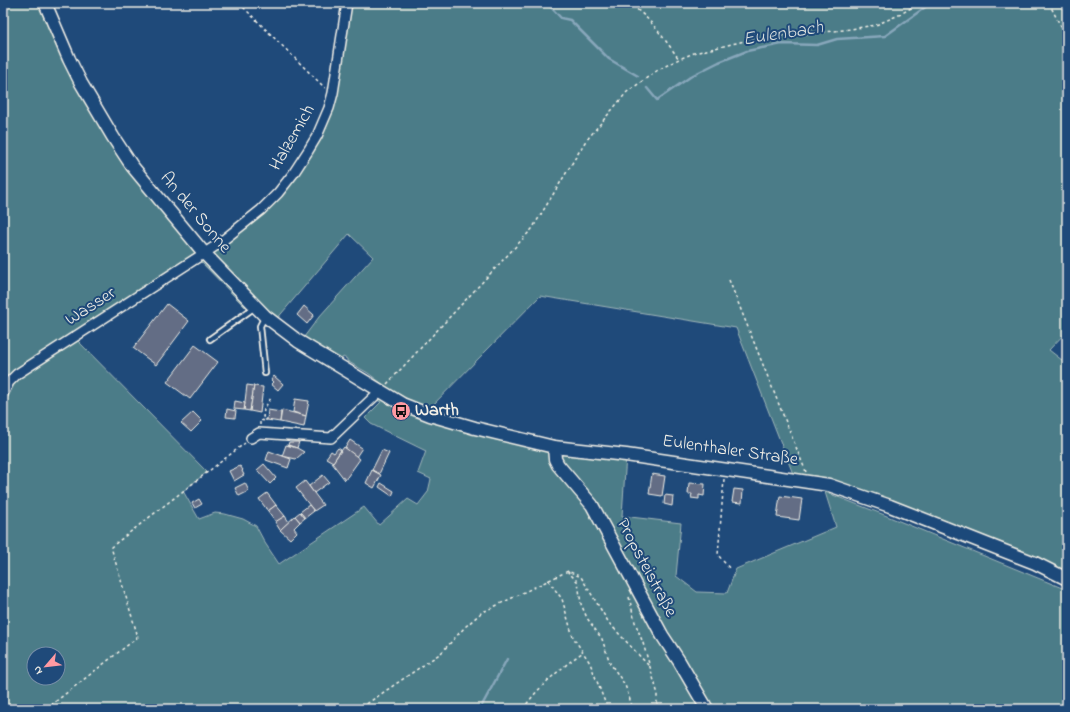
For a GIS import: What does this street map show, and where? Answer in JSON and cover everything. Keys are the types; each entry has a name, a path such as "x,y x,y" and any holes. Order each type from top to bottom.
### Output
{"street":[{"name":"An der Sonne","path":"45,3 78,77 113,137 132,166 204,253 265,316 298,341 380,391"},
{"name":"Halzemich","path":"204,253 255,214 278,193 293,174 317,136 329,108 333,93 347,3"},
{"name":"Wasser","path":"3,394 9,382 17,374 204,253"},
{"path":"251,438 259,433 331,438 380,391"},
{"name":"Eulenthaler Straße","path":"380,391 402,404 438,417 474,428 554,447 626,455 829,485 890,506 1034,563 1067,579"},
{"name":"Propsteistraße","path":"554,447 555,459 558,465 586,496 658,628 707,709"}],"lane":[{"path":"210,339 255,307"},
{"path":"264,374 260,326 265,316"}],"path":[{"path":"239,3 321,86 333,93"},
{"path":"627,3 648,20 679,59"},
{"path":"380,391 532,228 585,142 627,92 658,70 694,53 753,39 844,30 876,25 919,3"},
{"path":"1049,3 1067,39"},
{"path":"729,280 810,481"},
{"path":"262,420 266,421 266,417 264,417 264,409 271,398"},
{"path":"46,709 138,638 110,547 251,438"},
{"path":"725,469 718,556 730,569"},
{"path":"567,571 578,582 581,604 587,618 602,639 610,663 625,685 633,709"},
{"path":"356,709 366,705 441,653 465,627 481,613 567,571 581,577 609,623 649,666"},
{"path":"548,580 562,599 573,636 590,663 606,705 609,709"},
{"path":"628,593 635,622 643,643 657,691 657,709"},
{"path":"523,709 533,695 555,672 583,652"}],"green space":[{"path":"3,3 45,3 113,137 204,253 278,193 324,122 347,3 1067,3 1067,331 1049,350 1067,364 1067,579 1035,563 795,479 736,328 540,296 428,410 475,428 626,455 622,516 681,523 676,576 697,592 727,593 736,569 836,527 825,492 1067,590 1067,709 3,709","holes":["349,234 373,257 319,317 304,337 332,356 341,360 343,357 347,359 347,361 368,373 389,389 426,409 380,391 369,396 381,402 365,418 371,424 426,451 418,473 431,479 428,492 418,505 408,499 379,525 364,507 279,564 256,526 243,519 225,514 215,513 199,519 183,491 207,472 78,341 199,260 245,307 253,300 276,320"]}],"building":[{"path":"167,304 189,321 156,365 133,348"},
{"path":"304,306 314,315 307,324 297,315"},
{"path":"195,345 218,362 190,399 167,382"},
{"path":"274,376 283,384 278,390 271,384 273,382 271,380"},
{"path":"247,385 254,386 250,411 244,410"},
{"path":"254,386 263,387 260,413 250,411"},
{"path":"295,399 309,401 306,416 293,412"},
{"path":"235,401 245,403 244,410 234,409"},
{"path":"227,409 236,411 235,418 226,417"},
{"path":"268,410 281,412 280,422 267,420"},
{"path":"282,410 306,416 304,427 280,422"},
{"path":"193,412 202,421 191,432 181,423"},
{"path":"350,440 362,448 356,457 345,448"},
{"path":"289,442 299,442 297,448 288,445"},
{"path":"286,445 304,452 296,459 282,456"},
{"path":"344,447 360,459 345,480 332,463"},
{"path":"338,448 341,450 333,462 326,458 331,451 334,453"},
{"path":"382,450 389,453 379,474 372,470"},
{"path":"269,451 291,459 288,468 266,460"},
{"path":"264,464 276,478 270,484 257,470"},
{"path":"240,466 244,475 234,481 229,471"},
{"path":"372,470 381,475 374,488 366,483"},
{"path":"652,474 665,476 662,496 649,494"},
{"path":"323,475 329,482 314,493 309,486"},
{"path":"305,481 323,505 314,511 296,488"},
{"path":"245,483 249,491 239,496 235,488"},
{"path":"381,483 394,491 392,496 379,487"},
{"path":"689,483 705,484 704,496 699,495 699,499 691,498 692,494 688,494"},
{"path":"734,489 743,490 742,503 732,502"},
{"path":"267,493 276,505 268,511 259,499"},
{"path":"665,495 673,496 672,506 664,504"},
{"path":"780,496 802,499 799,520 777,517"},
{"path":"199,499 202,504 195,508 192,503"},
{"path":"276,505 285,516 276,522 268,511"},
{"path":"309,505 314,511 305,518 300,512"},
{"path":"300,512 305,518 300,522 295,516"},
{"path":"285,516 289,522 280,530 275,522"},
{"path":"295,516 300,522 294,528 297,532 290,539 280,530"}],"waterway":[{"name":"Eulenbach","path":"547,3 561,18 570,20 609,59 638,76"},
{"name":"Eulenbach","path":"647,88 657,100 693,75 719,62 747,51 782,44 817,45 837,39 885,36 931,3"},
{"path":"480,709 507,659"}],"place":[{"name":"Warth","path":"401,411"}]}
